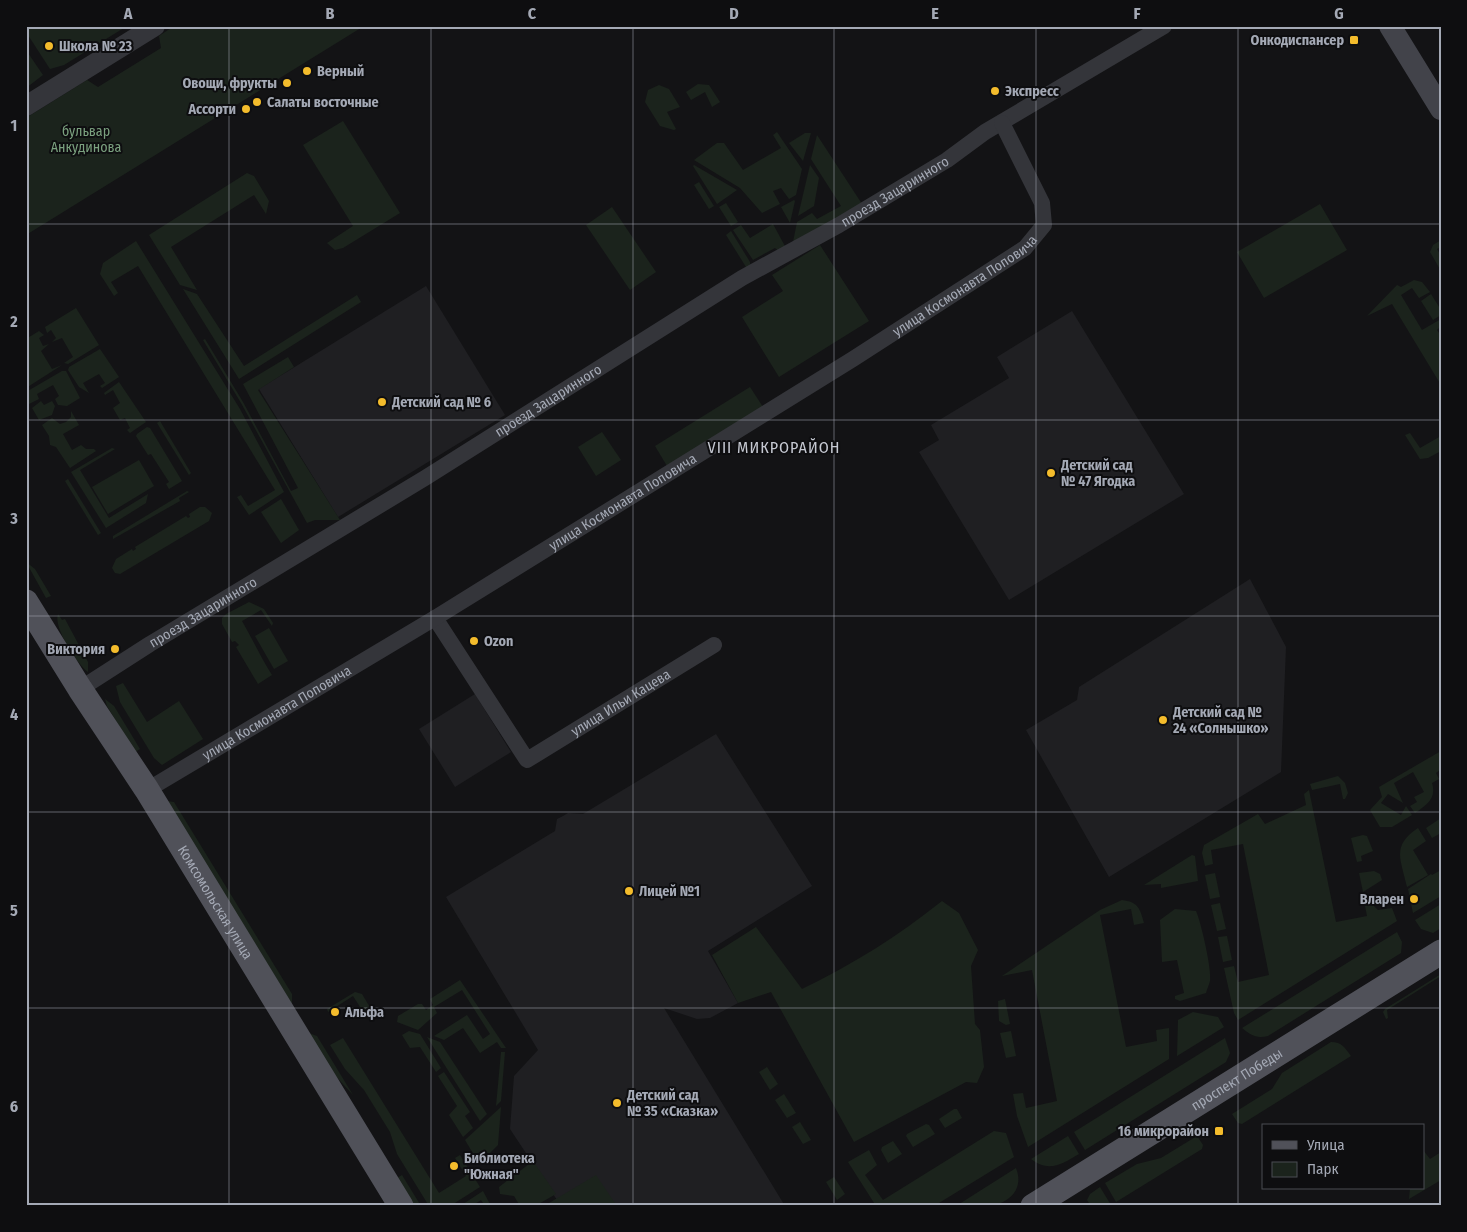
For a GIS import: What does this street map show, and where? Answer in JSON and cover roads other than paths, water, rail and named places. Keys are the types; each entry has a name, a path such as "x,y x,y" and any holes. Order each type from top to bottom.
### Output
{"main road":[{"path":"1390,26 1441,109"},
{"name":"Комсомольская улица","path":"26,602 80,689 147,790 401,1206"},
{"name":"проспект Победы","path":"1033,1206 1441,952"}],"street":[{"path":"26,106 155,26"},
{"name":"проезд Зацаринного","path":"80,689 150,644 425,478 742,278 839,225 947,160 985,132 1164,26"},
{"name":"улица Космонавта Поповича","path":"147,790 435,618 862,354 1024,248 1044,225 1042,203 1002,123"},
{"name":"улица Ильи Кацева","path":"435,618 526,760 714,645"}],"place":[{"name":"Онкодиспансер","path":"1354,40"},
{"name":"Школа № 23","path":"49,46"},
{"name":"Верный","path":"307,71"},
{"name":"Овощи, фрукты","path":"287,83"},
{"name":"Экспресс","path":"995,91"},
{"name":"Салаты восточные","path":"257,102"},
{"name":"Ассорти","path":"246,109"},
{"name":"Детский сад № 6","path":"382,402"},
{"name":"Детский сад № 47 Ягодка","path":"1051,473"},
{"name":"Ozon","path":"474,641"},
{"name":"Виктория","path":"115,649"},
{"name":"Детский сад № 24 «Солнышко»","path":"1163,720"},
{"name":"Лицей №1","path":"629,891"},
{"name":"Вларен","path":"1414,899"},
{"name":"Альфа","path":"335,1012"},
{"name":"Детский сад № 35 «Сказка»","path":"617,1103"},
{"name":"16 микрорайон","path":"1219,1131"},
{"name":"Библиотека \"Южная\"","path":"454,1166"}],"district":[{"name":"VIII МИКРОРАЙОН","path":"774,447"}],"park label":[{"name":"бульвар Анкудинова","path":"86,140"}]}
